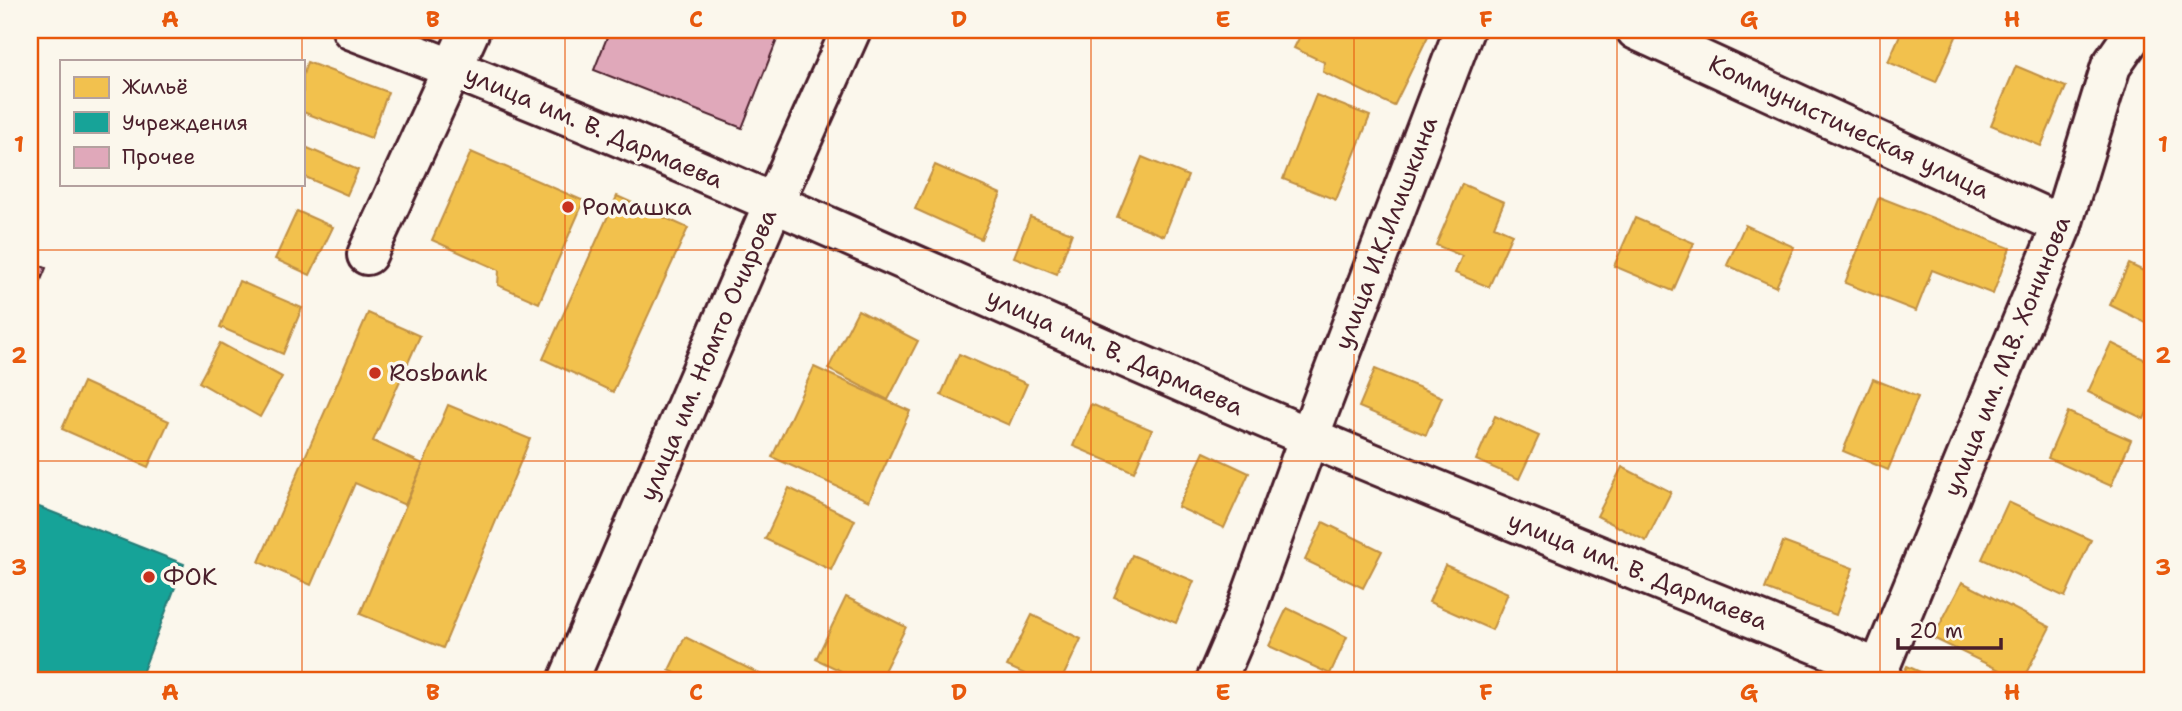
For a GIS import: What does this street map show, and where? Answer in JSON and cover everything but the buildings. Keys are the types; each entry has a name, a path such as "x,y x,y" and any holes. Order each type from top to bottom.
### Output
{"street":[{"name":"улица им. В. Дармаева","path":"352,30 454,68 774,202 1309,436 1876,675"},
{"path":"367,256 470,30"},
{"name":"улица им. Номто Очирова","path":"568,681 851,30"},
{"name":"улица И.К.Илишкина","path":"1216,681 1244,616 1309,436 1464,30"},
{"name":"Коммунистическая улица","path":"1636,30 2062,225"},
{"name":"улица им. М.В. Хонинова","path":"1876,675 2062,225 2111,66 2136,30"}],"place":[{"name":"Ромашка","path":"568,207"},
{"name":"Rosbank","path":"375,373"},
{"name":"ФОК","path":"149,577"}]}
